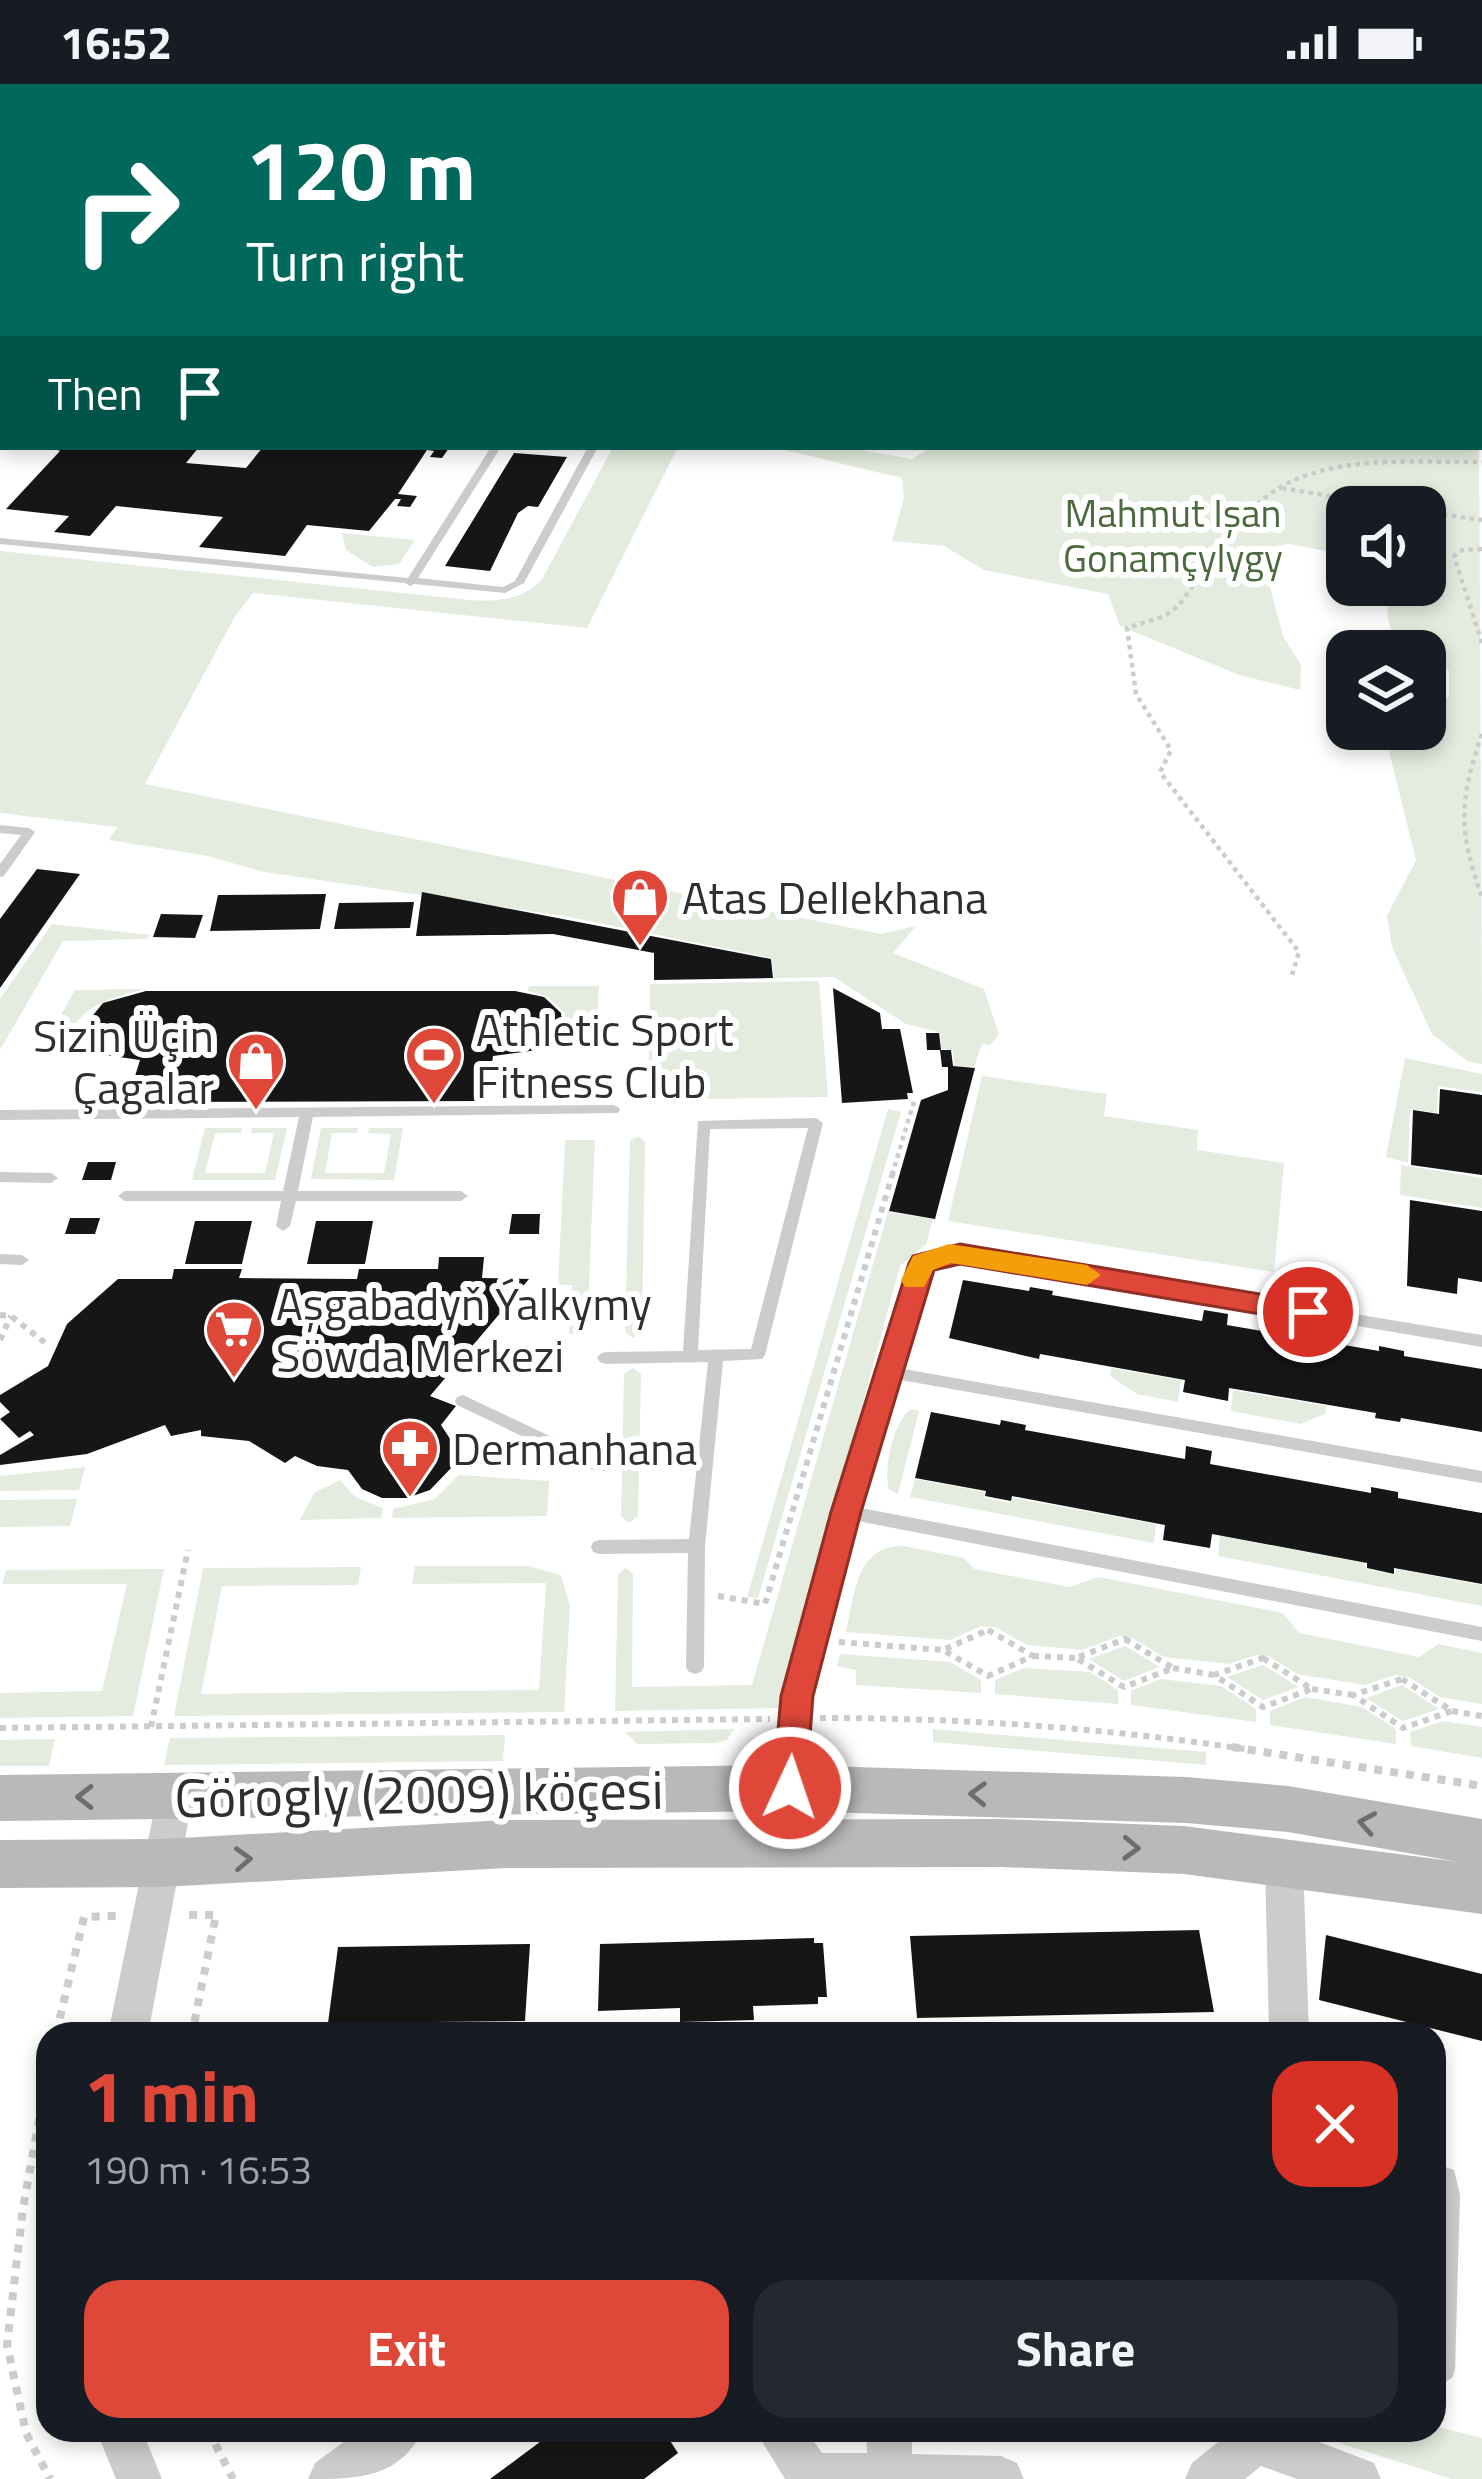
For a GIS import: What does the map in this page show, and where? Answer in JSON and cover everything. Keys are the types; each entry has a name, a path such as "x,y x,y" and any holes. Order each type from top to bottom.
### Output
{"main road":[{"name":"Görogly (2009) köçesi","path":"0,1798 790,1788 1186,1800 1288,1809 1482,1844"},
{"name":"Görogly (2009) köçesi","path":"0,1864 162,1863 506,1844 826,1842 1184,1850 1482,1890"}],"street":[{"path":"130,2022 175,1796"},
{"path":"1284,1862 1289,2022"},
{"path":"124,2442 139,2479"},
{"path":"331,2479 382,2442"},
{"path":"787,2442 811,2476 1001,2479"},
{"path":"889,2442 890,2476"},
{"path":"1208,2479 1251,2442"},
{"path":"1272,2442 1358,2479"}],"lane":[{"path":"410,583 494,450"},
{"path":"0,541 495,592 519,583 590,450"},
{"path":"0,829 29,832 0,873"},
{"path":"0,1115 614,1110"},
{"path":"283,1226 307,1113"},
{"path":"605,1358 757,1355 816,1123 703,1124 690,1356"},
{"path":"0,1177 51,1178"},
{"path":"125,1196 461,1196"},
{"path":"790,1788 794,1718 812,1640 918,1269 949,1253 1482,1341"},
{"path":"0,1258 22,1260"},
{"path":"695,1667 697,1546 716,1356"},
{"path":"887,1372 1482,1477"},
{"path":"463,1401 601,1467"},
{"path":"846,1512 1482,1634"},
{"path":"598,1546 697,1546"},
{"path":"1446,2177 1446,2300"}],"path":[{"path":"1292,976 1300,952 1160,772 1171,749 1142,716 1128,668 1127,628 1165,616 1178,606 1268,495 1294,479 1334,471 1482,462"},
{"path":"1280,488 1326,496"},
{"path":"1446,515 1482,520"},
{"path":"1482,549 1462,550 1454,556 1482,643"},
{"path":"1482,734 1461,793 1460,840 1482,897"},
{"path":"697,1593 765,1604 915,1098"},
{"path":"0,1315 11,1316 47,1345"},
{"path":"0,1340 11,1316"},
{"path":"151,1727 188,1550"},
{"path":"943,1650 988,1630 1033,1656"},
{"path":"812,1640 943,1650 988,1676 1033,1656 1076,1658 1125,1639 1173,1668 1214,1676 1262,1707 1312,1689"},
{"path":"1076,1658 1124,1687 1173,1668"},
{"path":"1214,1676 1263,1658 1312,1689 1353,1695 1403,1728 1452,1711"},
{"path":"1353,1695 1402,1679 1452,1711 1482,1716"},
{"path":"0,1728 930,1718 1085,1726 1482,1786"},
{"path":"194,2022 216,1915"},
{"path":"59,2022 84,1917"},
{"path":"36,2137 7,2345 26,2433 50,2479"},
{"path":"214,2442 233,2479"}],"green space":[{"path":"611,450 676,450 587,628 253,593 234,618 145,784 881,934 916,926 893,953 984,989 999,1034 990,1045 982,1044 974,1067 954,1066 953,1050 941,1049 939,1032 906,1024 834,977 774,978 772,958 564,916 264,872 208,856 109,840 117,827 0,813 0,551 469,600 508,598 541,581"},
{"name":"Mahmut Işan Gonamçylygy","path":"785,450 861,450 912,459 926,450 1479,450 1482,1064 1467,1061 1432,1034 1392,947 1387,916 1416,860 1389,750 1446,750 1449,696 1446,630 1391,630 1388,606 1446,606 1446,486 1326,486 1326,551 1289,544 1260,549 1283,636 1301,665 1300,690 1239,675 1120,626 1108,594 984,570 944,546 892,541 904,498 902,478"},
{"path":"342,533 415,540 399,564 373,567 346,550"},
{"path":"52,924 151,935 63,941 0,1050 0,999"},
{"path":"819,981 828,1097 648,1100 650,984"},
{"path":"529,986 599,986 596,1041 556,1041 565,1013 547,996 528,991"},
{"path":"145,989 106,1001 84,1015 71,1035 71,1049 43,1048 75,990"},
{"path":"1405,1058 1482,1074 1482,1092 1438,1086 1437,1113 1410,1109 1408,1163 1386,1157"},
{"path":"982,1076 1107,1094 1104,1116 1198,1130 1197,1150 1284,1163 1274,1272 948,1221"},
{"path":"888,1109 901,1112 758,1598 747,1597"},
{"path":"205,1128 242,1128 241,1133 215,1133 205,1173 265,1173 274,1133 251,1133 252,1128 287,1128 275,1180 192,1180"},
{"path":"321,1128 358,1128 357,1133 332,1133 325,1173 384,1173 391,1134 368,1133 369,1128 403,1128 394,1180 311,1179"},
{"path":"638,1136 645,1142 642,1331 633,1338 625,1332 630,1141"},
{"path":"565,1140 595,1140 587,1333 569,1334 572,1285 558,1285"},
{"path":"1401,1165 1482,1178 1482,1208 1400,1195"},
{"path":"888,1212 933,1219 926,1244 900,1266 780,1708 615,1711 618,1574 626,1568 633,1574 632,1687 752,1685"},
{"path":"633,1368 641,1374 638,1516 629,1523 621,1516 624,1374"},
{"path":"1111,1368 1181,1380 1178,1402 1137,1394 1110,1376"},
{"path":"1233,1390 1326,1406 1325,1414 1300,1424 1231,1411"},
{"path":"911,1409 919,1411 898,1494 889,1489 889,1458 899,1424"},
{"path":"85,1467 79,1490 0,1491 0,1476"},
{"path":"459,1475 549,1481 547,1516 392,1518 393,1509 435,1499"},
{"path":"915,1479 985,1492 984,1498 1011,1503 1013,1498 1156,1524 1154,1543 910,1497"},
{"path":"340,1480 355,1497 383,1508 381,1518 300,1520 314,1493"},
{"path":"77,1499 70,1526 0,1527 0,1500"},
{"path":"1220,1536 1365,1563 1366,1569 1395,1575 1396,1569 1482,1585 1482,1606 1218,1556"},
{"path":"903,1546 964,1558 974,1569 1070,1587 1098,1577 1283,1613 1299,1633 1419,1657 1438,1644 1482,1653 1482,1704 1440,1697 1409,1677 1395,1675 1365,1685 1297,1674 1269,1656 1229,1664 1164,1657 1132,1638 1119,1636 1083,1650 1027,1645 995,1627 981,1626 950,1640 846,1632 866,1563 887,1548"},
{"path":"415,1566 528,1566 561,1575 570,1606 564,1712 174,1716 203,1568 361,1567 358,1585 222,1586 201,1694 539,1690 546,1583 412,1584"},
{"path":"164,1569 133,1716 0,1718 0,1693 102,1691 127,1584 2,1584 6,1570"},
{"path":"1125,1646 1160,1667 1124,1681 1089,1659"},
{"path":"840,1654 950,1662 981,1680 981,1693 856,1685 856,1670 837,1666"},
{"path":"1263,1665 1299,1687 1263,1700 1227,1677"},
{"path":"1024,1668 1090,1672 1118,1690 1118,1704 995,1694 995,1680"},
{"path":"1161,1679 1221,1686 1256,1709 1256,1722 1131,1705 1131,1691"},
{"path":"1402,1685 1439,1709 1403,1721 1366,1698"},
{"path":"1305,1697 1362,1707 1396,1729 1396,1744 1270,1725 1270,1711"},
{"path":"1443,1721 1482,1727 1482,1758 1411,1746 1410,1732"},
{"path":"734,1729 727,1740 716,1743 637,1744 625,1732"},
{"path":"933,1729 1206,1752 1206,1765 933,1742"},
{"path":"505,1735 503,1761 164,1765 170,1738"},
{"path":"55,1739 49,1766 0,1766 0,1740"},
{"path":"1446,2429 1482,2438 1482,2479 1452,2479 1336,2442 1446,2442"}],"building":[{"path":"197,450 186,463 246,468 261,450 427,450 398,494 417,496 410,507 397,506 401,499 395,499 369,531 307,525 285,556 199,547 223,517 116,506 90,536 54,532 69,516 6,509 60,451"},
{"path":"427,450 448,450 442,458 430,457 434,451"},
{"path":"514,453 567,457 538,507 528,506 518,513 490,571 445,566"},
{"path":"37,869 80,874 0,988 0,919"},
{"path":"422,892 771,959 773,978 654,980 654,953 553,934 416,936"},
{"path":"326,894 320,929 210,931 218,895"},
{"path":"414,902 410,928 334,929 339,903"},
{"path":"161,914 203,915 195,938 153,937"},
{"path":"833,988 880,1013 882,1029 900,1029 913,1093 907,1093 908,1099 842,1103"},
{"path":"146,991 515,991 544,997 561,1013 562,1023 551,1042 538,1050 493,1056 487,1101 127,1102 140,1060 98,1054 82,1040 81,1030 103,1003"},
{"path":"926,1033 939,1033 941,1050 951,1050 953,1066 975,1068 935,1219 889,1211 921,1100 948,1090 948,1067 942,1067 940,1050 927,1050"},
{"path":"1440,1089 1482,1095 1482,1175 1411,1165 1413,1110 1439,1114"},
{"path":"88,1162 116,1162 111,1180 82,1180"},
{"path":"1410,1200 1482,1211 1482,1282 1458,1278 1457,1294 1407,1286"},
{"path":"512,1214 540,1214 539,1234 509,1234"},
{"path":"70,1218 100,1218 95,1234 65,1234"},
{"path":"195,1221 252,1221 242,1264 185,1264"},
{"path":"316,1221 373,1221 365,1264 307,1264"},
{"name":"Aşgabadyň Ýalkymy Söwda Merkezi","path":"439,1257 484,1257 482,1278 529,1279 430,1396 456,1406 441,1425 456,1448 453,1466 430,1490 407,1498 382,1498 362,1489 348,1470 317,1466 295,1456 285,1463 249,1441 201,1436 201,1430 171,1436 165,1425 87,1454 0,1465 0,1455 34,1435 30,1431 19,1438 0,1419 10,1412 0,1395 48,1366 67,1324 118,1279 172,1279 174,1269 242,1269 239,1278 357,1279 359,1269 438,1269"},
{"path":"963,1280 1029,1291 1030,1287 1202,1321 1204,1310 1228,1314 1227,1325 1379,1351 1379,1346 1404,1351 1404,1356 1482,1369 1482,1432 1375,1418 1376,1413 1229,1388 1228,1401 1183,1392 1185,1380 1040,1354 1039,1359 949,1338"},
{"path":"931,1412 1000,1425 1001,1420 1026,1425 1025,1430 1185,1459 1186,1446 1212,1451 1210,1464 1371,1493 1371,1487 1398,1492 1398,1498 1482,1513 1482,1584 1394,1568 1394,1574 1367,1568 1367,1563 1212,1534 1210,1548 1163,1540 1165,1525 1012,1496 1011,1501 985,1496 986,1491 915,1478"},
{"path":"1199,1930 1214,2012 917,2018 910,1936"},
{"path":"1326,1935 1482,1974 1482,2041 1446,2032 1446,2022 1406,2022 1319,2000"},
{"path":"814,1938 814,1943 823,1943 827,1997 818,1997 818,2004 753,2006 754,2020 680,2022 680,2008 598,2011 600,1944"},
{"path":"530,1944 525,2021 328,2022 338,1947"},
{"path":"540,2442 671,2442 678,2453 644,2479 490,2479"}],"slow traffic":[{"path":"914,1280 923,1263 949,1253 1087,1275"}],"place":[{"name":"Atas Dellekhana","path":"640,948"},
{"name":"Athletic Sport Fitness Club","path":"434,1106"},
{"name":"Sizin Üçin Çagalar","path":"256,1112"},
{"name":"Aşgabadyň Ýalkymy Söwda Merkezi","path":"234,1380"},
{"name":"Dermanhana","path":"410,1499"}],"route":[{"path":"790,1788 797,1696 846,1512 923,1263 960,1254 1308,1312"}]}
